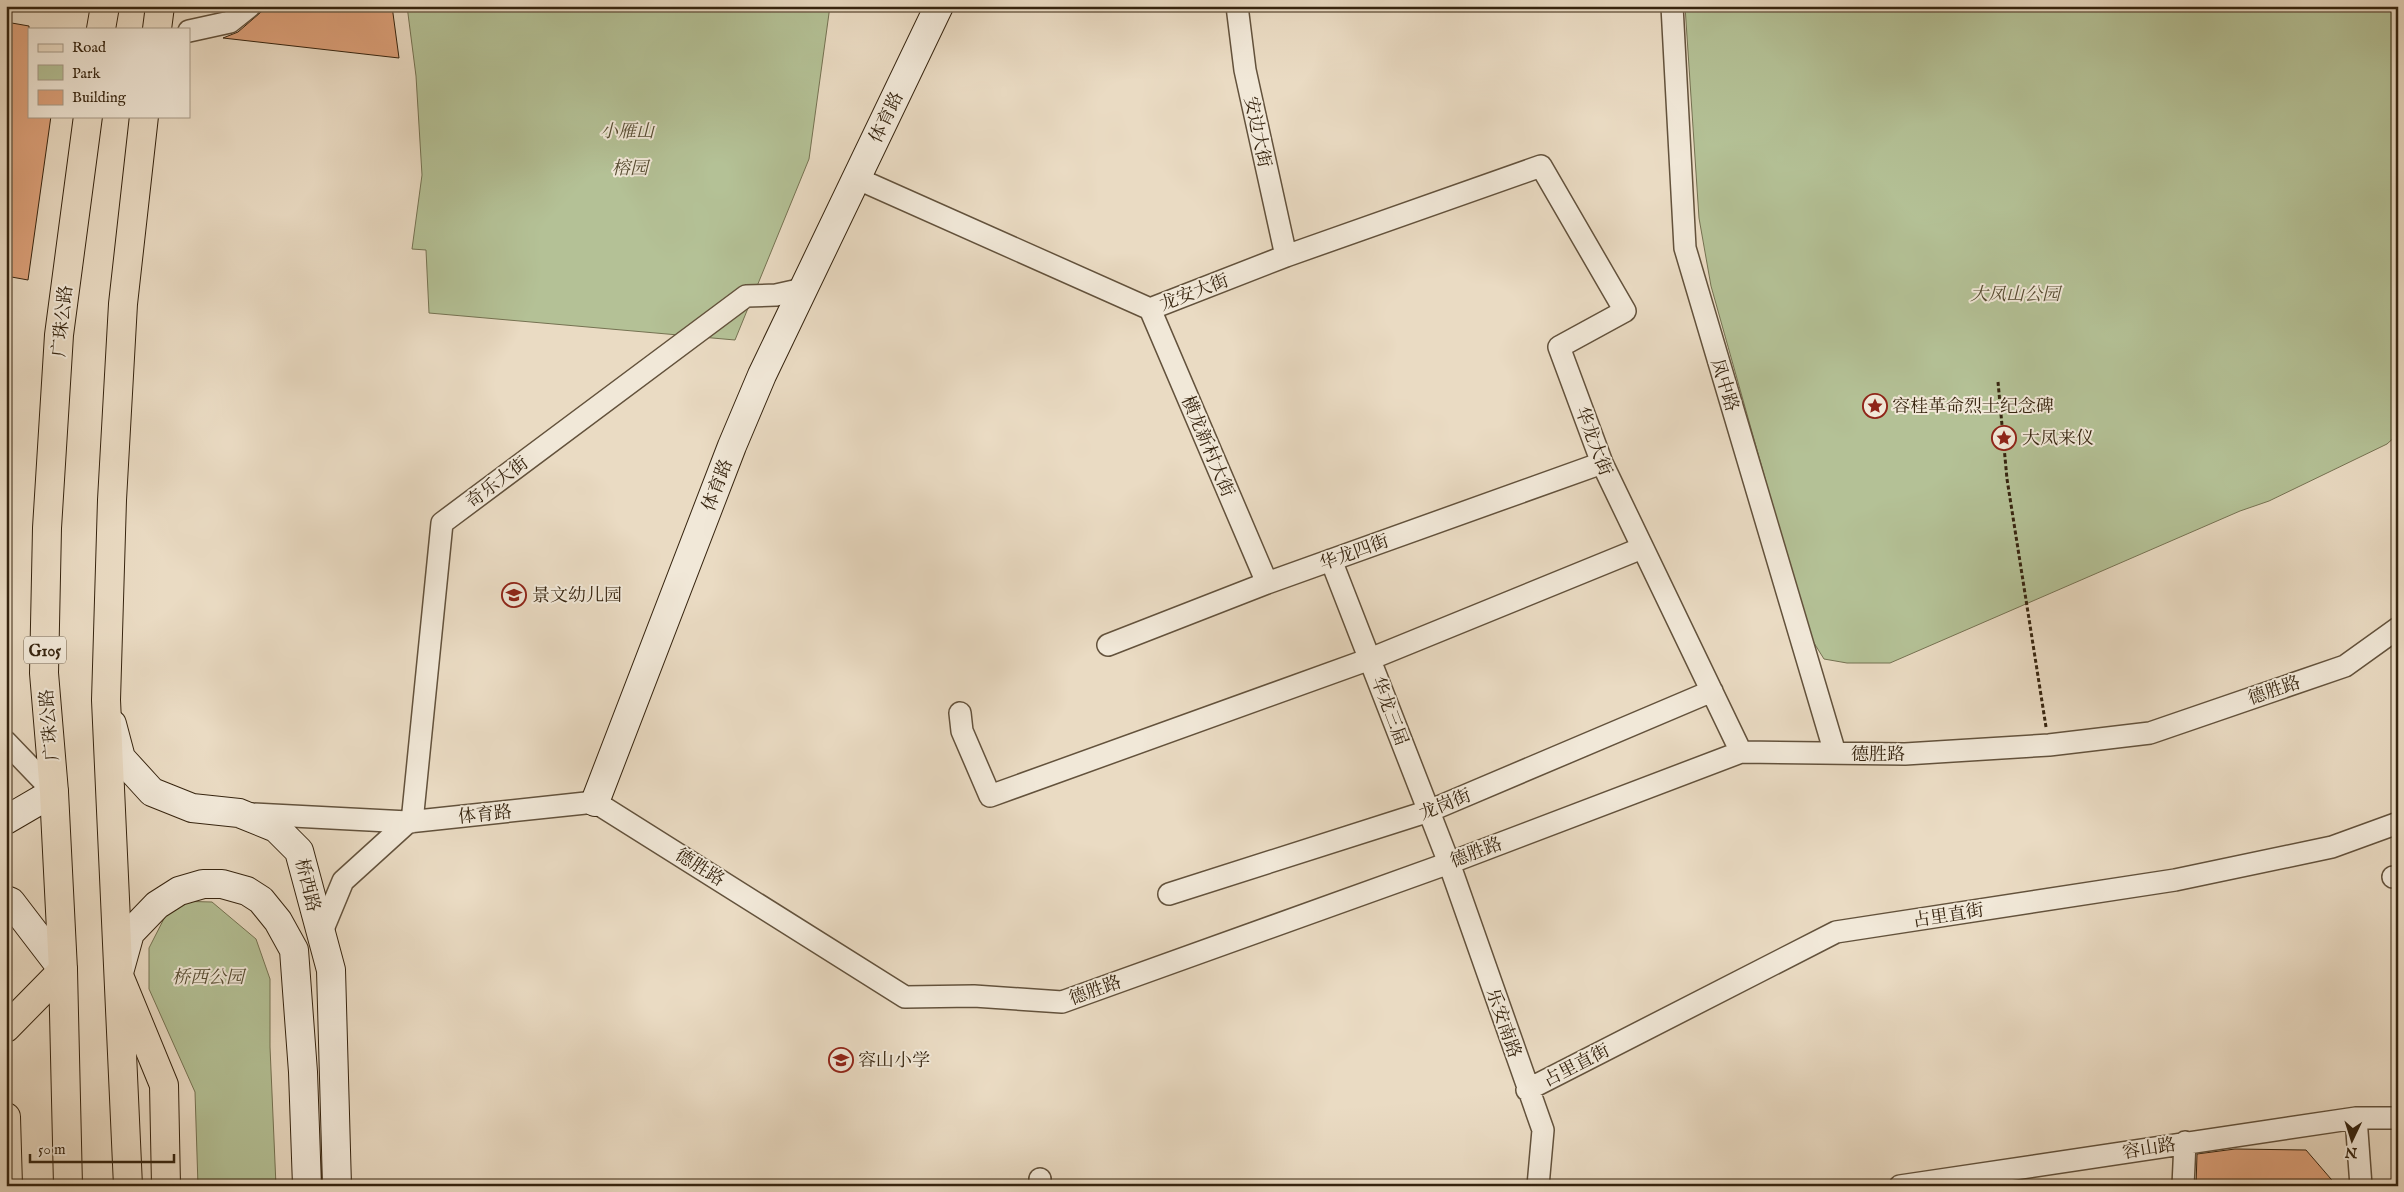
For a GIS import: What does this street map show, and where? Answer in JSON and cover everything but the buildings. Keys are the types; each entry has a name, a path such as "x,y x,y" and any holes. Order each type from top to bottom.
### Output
{"main road":[{"path":"101,28 105,6"},
{"path":"157,28 160,6"},
{"name":"体育路","path":"595,802 732,446 762,374 939,6"},
{"name":"广珠公路","path":"68,1186 63,970 54,792 44,673 47,528 60,335 88,118"},
{"path":"128,1186 106,700 112,500 123,304 144,118"},
{"name":"桥西路","path":"106,700 121,758 152,792 192,808 239,813 276,828 300,851 331,970 338,1186"},
{"path":"6,820 54,792"},
{"name":"桥西路","path":"118,975 130,933 157,905 179,891 203,884 222,884 247,891 261,900 278,921 294,950 301,1044 306,1186"},
{"path":"6,900 11,902 63,970 6,1028"},
{"path":"118,975 164,1085 166,1186"},
{"path":"6,1117 8,1186"}],"street":[{"path":"190,31 230,22 250,6"},
{"name":"安边大街","path":"1237,6 1245,70 1286,256"},
{"name":"凤中路","path":"1672,6 1685,248 1835,753"},
{"name":"龙安大街","path":"856,178 1150,308 1286,256 1541,166"},
{"name":"华龙大街","path":"1541,166 1625,311 1558,347 1602,463 1741,752"},
{"name":"奇乐大街","path":"410,822 442,523 746,296 776,295 804,289"},
{"name":"横龙新村大街","path":"1150,308 1267,583"},
{"name":"华龙四街","path":"1108,645 1267,583 1602,463"},
{"path":"960,714 962,731 990,796 1370,659 1642,548"},
{"name":"华龙三届","path":"1331,560 1449,863"},
{"name":"德胜路","path":"595,802 905,997 974,996 1062,1002 1449,863 1741,752 1905,754 2049,745 2150,732 2344,666 2398,628"},
{"name":"龙岗街","path":"1169,894 1429,811 1712,691"},
{"path":"6,742 54,792"},
{"name":"体育路","path":"239,813 410,822 595,802"},
{"path":"321,934 343,881 410,822"},
{"name":"占里直街","path":"1527,1090 1836,932 2175,880 2332,847 2398,824"},
{"name":"乐安南路","path":"1449,863 1527,1090 1543,1130 1538,1186"},
{"path":"2356,1118 2362,1186"},
{"name":"容山路","path":"1901,1186 2185,1142 2356,1118 2398,1118"},
{"path":"2183,1186 2185,1142"}],"path":[{"path":"1998,382 2008,479 2049,745"}],"green space":[{"name":"小雁山","path":"407,6 830,6 809,159 735,340 429,313 426,250 412,249 422,175 416,76"},
{"name":"大凤山公园","path":"1685,6 2398,6 2398,434 2387,444 2269,501 2240,511 1890,663 1847,663 1824,659 1809,635 1711,286 1699,218"},
{"name":"桥西公园","path":"173,901 212,902 256,939 270,979 270,1047 276,1186 198,1186 195,1092 149,989 149,948"}],"place":[{"name":"容桂革命烈士纪念碑","path":"1875,406"},
{"name":"大凤来仪","path":"2004,438"},
{"name":"景文幼儿园","path":"514,595"},
{"name":"容山小学","path":"841,1060"}],"park label":[{"name":"榕园","path":"630,168"}]}
